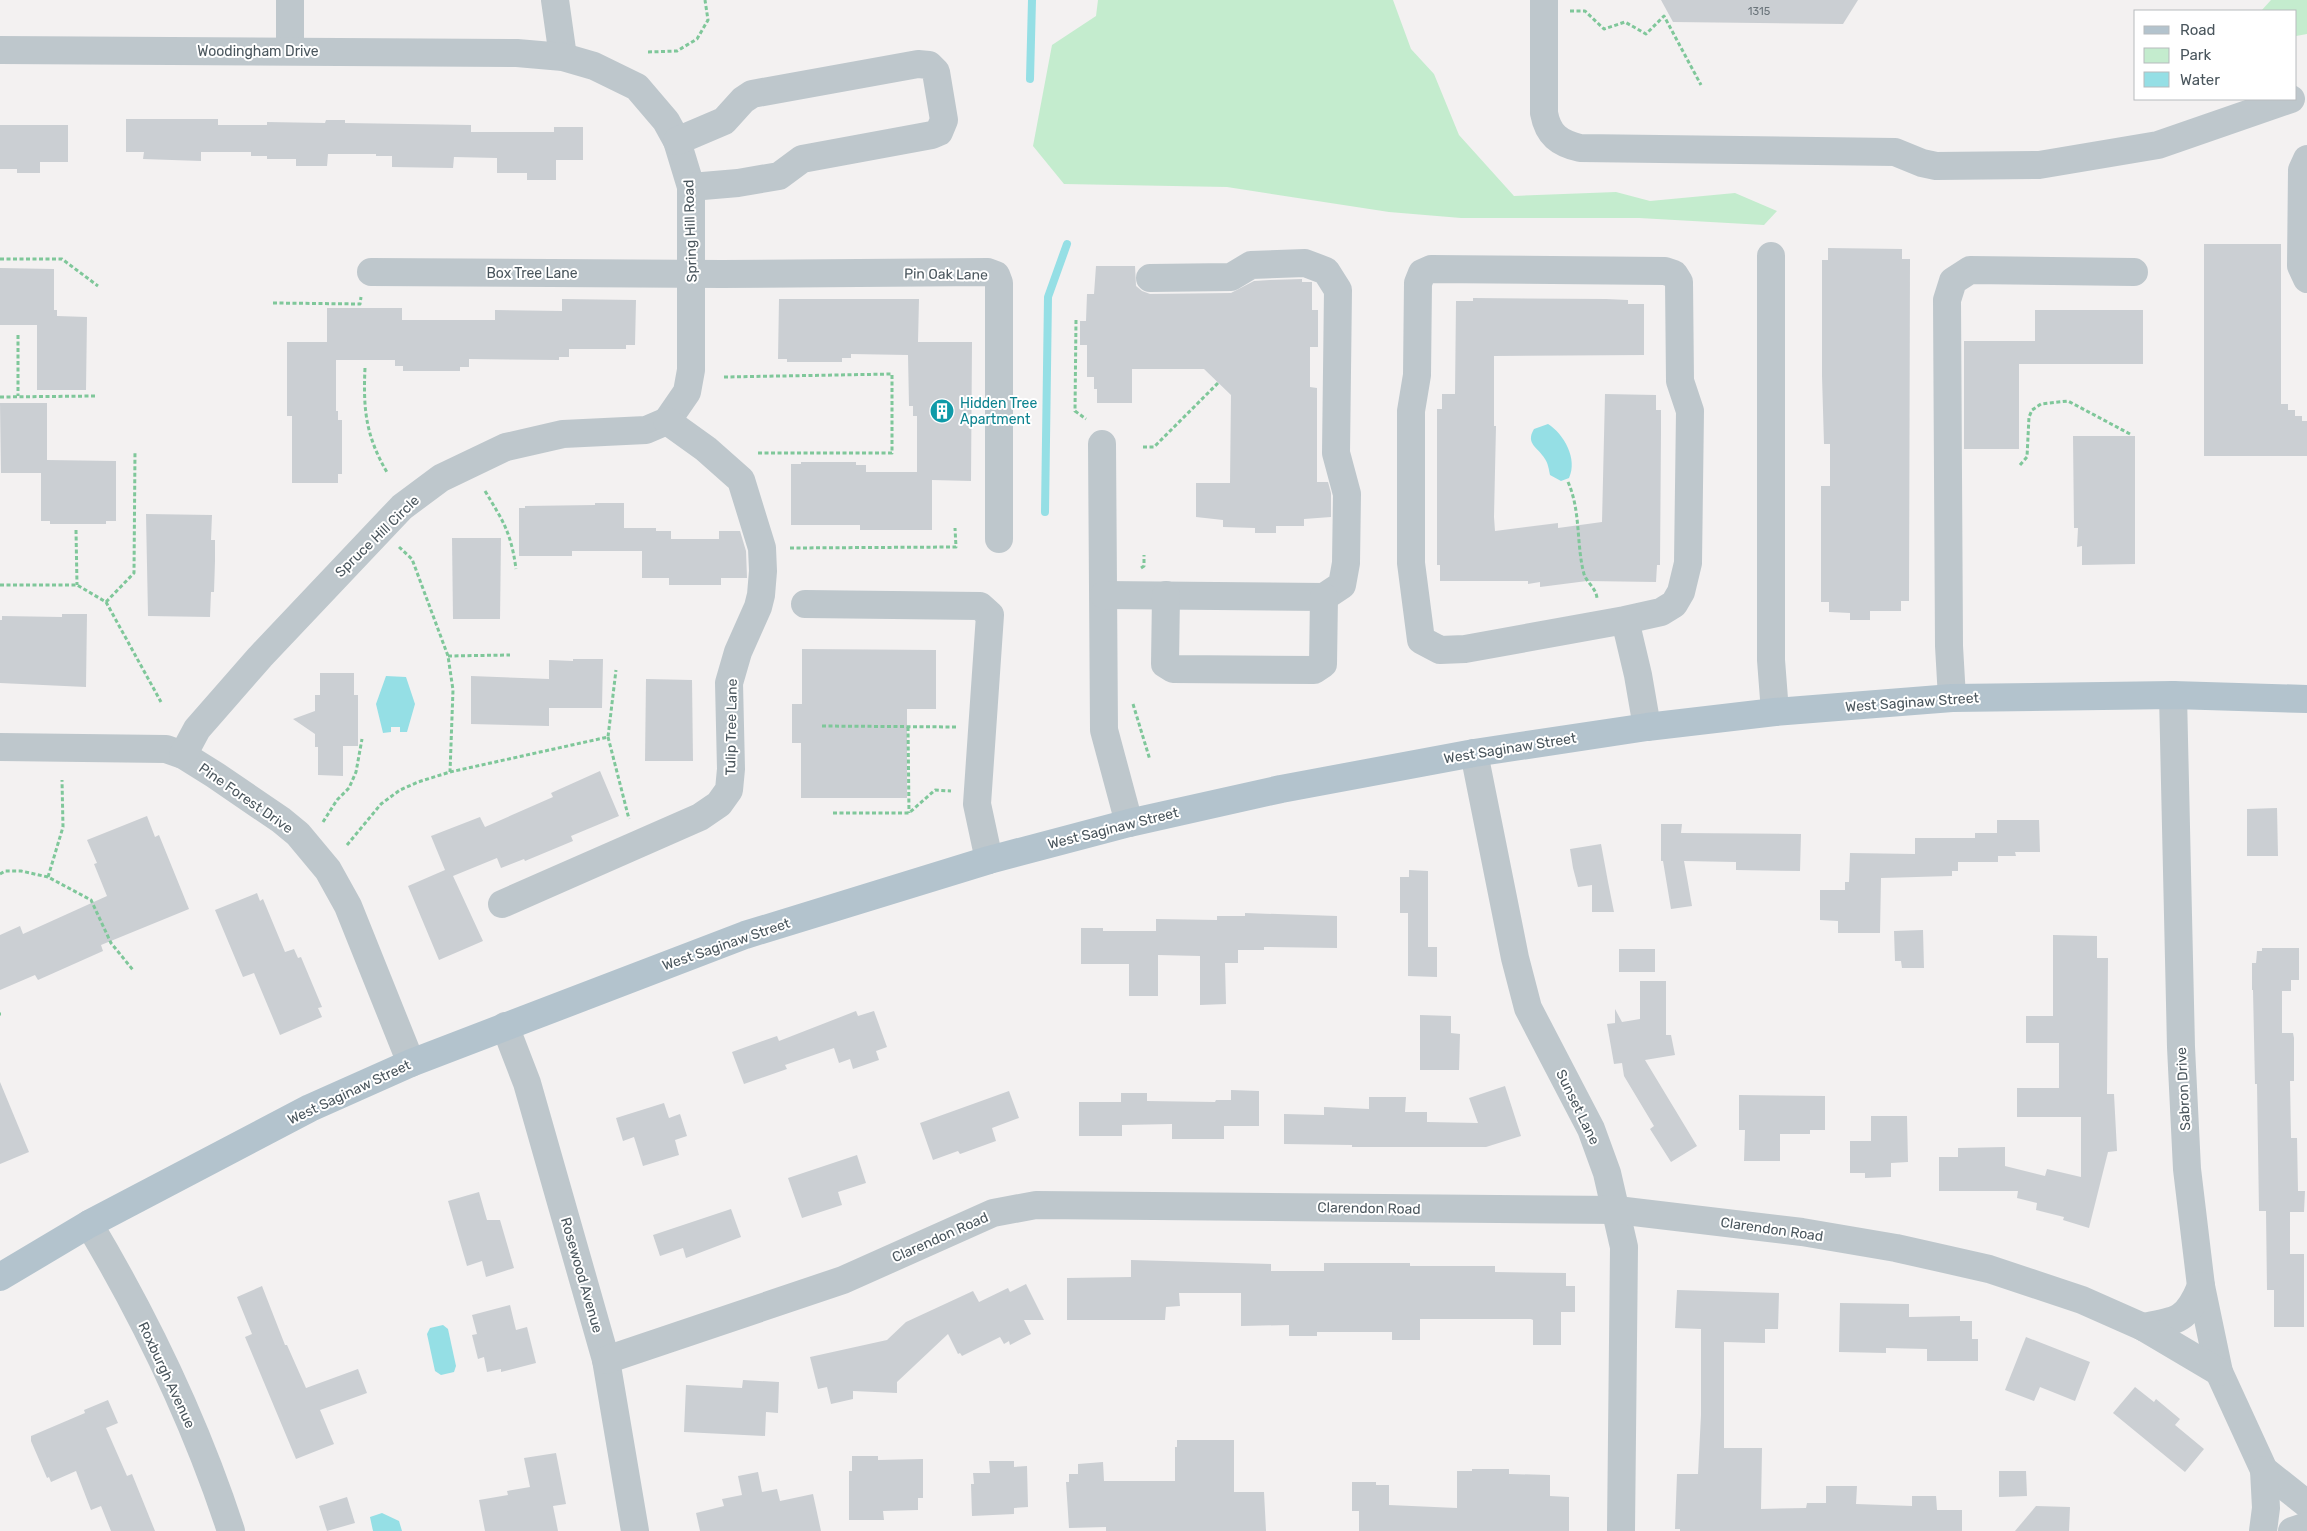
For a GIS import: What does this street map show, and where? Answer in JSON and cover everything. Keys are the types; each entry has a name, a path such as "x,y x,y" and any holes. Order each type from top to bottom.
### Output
{"main road":[{"name":"West Saginaw Street","path":"0,1277 89,1224 310,1108 411,1063 745,935 989,860 1129,823 1281,789 1474,753 1647,727 1775,712 1952,698 2173,695 2307,699"}],"street":[{"path":"290,0 290,51"},
{"path":"556,0 563,57"},
{"path":"1544,5 1544,113 1546,125 1554,137 1566,144 1580,148 1895,152 1922,163 1936,166 2039,165 2158,144 2288,100"},
{"name":"Woodingham Drive","path":"0,50 517,53"},
{"name":"Spring Hill Road","path":"517,53 563,57 594,66 637,87 666,121 677,141 691,187 692,370 687,392 667,421"},
{"path":"677,141 724,121 743,100 752,94 918,64 929,65 936,72 944,120 939,132 932,135 802,159 779,176 691,187"},
{"path":"2307,159 2302,170 2301,266 2307,279"},
{"path":"1771,256 1771,660 1775,712"},
{"path":"1116,595 1324,597 1342,584 1346,563 1347,494 1336,453 1338,290 1326,271 1304,263 1251,265 1231,277 1150,278"},
{"path":"1431,269 1665,271 1674,274 1678,282 1680,381 1690,411 1688,563 1681,592 1674,604 1661,612 1613,622 1465,649 1440,650 1421,640 1411,563 1411,411 1417,375 1418,283 1422,273 1431,269"},
{"path":"1952,698 1949,646 1947,300 1953,281 1970,270 2134,272"},
{"name":"Pin Oak Lane","path":"692,274 988,272 996,275 999,283 999,539"},
{"name":"Box Tree Lane","path":"366,280 692,274"},
{"name":"Spruce Hill Circle","path":"183,755 196,729 266,650 402,507 441,478 506,447 563,434 646,430 667,421"},
{"name":"Tulip Tree Lane","path":"502,904 700,817 719,804 729,790 731,769 729,683 738,652 758,607 761,595 762,548 741,480 706,449 667,421"},
{"path":"1102,444 1116,595 1104,730 1129,823"},
{"path":"1166,596 1165,664 1173,669 1314,670 1323,664 1324,597"},
{"path":"805,604 980,606 990,615 977,804 989,860"},
{"path":"1613,622 1638,675 1647,727"},
{"name":"Sabron Drive","path":"2173,695 2182,1075 2187,1168 2201,1286 2219,1372 2264,1470 2266,1508 2263,1531"},
{"name":"Pine Forest Drive","path":"0,747 166,749 183,755 281,820 306,843 328,870 348,906 411,1063"},
{"name":"Sunset Lane","path":"1474,753 1515,958 1528,1008 1591,1129 1607,1173 1624,1247 1621,1531"},
{"name":"Rosewood Avenue","path":"505,1026 527,1083 606,1360 635,1531"},
{"name":"Clarendon Road","path":"606,1360 843,1280 992,1213 1036,1205 1617,1210 1802,1232 1896,1248 1998,1272 2082,1300 2143,1328 2219,1372"},
{"name":"Roxburgh Avenue","path":"89,1224 116,1269 170,1376 232,1531"},
{"path":"2143,1328 2165,1324 2180,1318 2192,1307 2201,1286"},
{"name":"Sabron Drive","path":"2264,1470 2307,1504"},
{"path":"2292,1531 2307,1526"}],"path":[{"path":"648,52 677,51 697,40 708,20 705,0"},
{"path":"1544,5 1585,12 1604,28 1625,22 1646,34 1664,16 1701,85"},
{"path":"0,259 62,259 98,286"},
{"path":"273,303 360,304 366,280"},
{"path":"1076,320 1076,411 1086,419"},
{"path":"18,334 18,397"},
{"path":"365,368 363,402 368,430 375,452 388,474"},
{"path":"724,377 892,374 892,453 758,453"},
{"path":"1143,447 1154,447 1218,383"},
{"path":"0,397 96,396"},
{"path":"2020,466 2027,457 2029,417 2032,410 2041,404 2068,401 2130,434"},
{"path":"106,602 134,573 135,450"},
{"path":"1568,482 1575,497 1585,576 1596,591 1613,622"},
{"path":"485,491 508,529 513,545 516,569"},
{"path":"762,548 956,547 955,528"},
{"path":"76,530 77,585"},
{"path":"380,531 412,559 448,656 453,690 450,772"},
{"path":"1116,595 1132,575 1144,566 1144,555"},
{"path":"0,585 77,585 106,602 161,702"},
{"path":"448,656 510,655"},
{"path":"616,670 608,737 629,820"},
{"path":"1130,695 1150,760"},
{"path":"822,726 982,727"},
{"path":"908,727 909,814"},
{"path":"347,846 381,804 400,790 418,782 450,772 608,737"},
{"path":"306,843 337,800 349,788 356,772 362,739"},
{"path":"48,877 63,827 62,780"},
{"path":"834,813 909,814 935,790 959,792"},
{"path":"0,874 5,871 21,871 48,877 91,900 111,943 133,970"}],"green space":[{"path":"1098,0 1393,0 1411,49 1434,74 1459,135 1514,196 1616,192 1650,201 1735,193 1777,211 1764,225 1639,218 1461,218 1389,212 1227,187 1064,184 1033,146 1052,45 1096,16"},
{"path":"2271,0 2307,0 2307,34 2297,36 2297,10 2262,10"}],"water":[{"path":"1548,424 1564,440 1571,455 1572,463 1569,478 1561,481 1550,475 1546,461 1531,438 1534,429"},
{"path":"386,676 406,677 415,704 407,732 400,732 400,727 391,727 391,732 383,733 376,704"},
{"path":"443,1325 448,1329 456,1366 454,1372 441,1375 435,1371 427,1334 430,1328"},
{"path":"382,1513 399,1521 402,1531 373,1531 370,1517"}],"building":[{"path":"1661,0 1858,0 1843,24 1673,22"},
{"path":"126,119 218,119 218,125 267,125 267,122 325,123 326,120 345,120 345,123 471,125 471,132 554,132 554,127 583,127 583,160 556,160 556,180 527,180 527,173 497,173 497,158 454,157 453,168 392,167 392,156 376,156 376,154 328,154 327,166 296,166 296,159 267,159 267,156 251,156 251,152 201,152 201,161 143,159 144,152 126,152"},
{"path":"0,125 68,125 68,162 40,162 40,173 17,173 17,169 0,169"},
{"path":"2204,244 2281,244 2281,404 2288,404 2288,410 2295,410 2295,416 2302,416 2302,421 2307,421 2307,456 2204,456"},
{"path":"1828,248 1902,249 1902,259 1910,259 1909,601 1901,601 1901,611 1870,611 1870,620 1850,620 1850,613 1829,612 1829,602 1821,602 1821,486 1830,486 1830,444 1824,444 1822,376 1822,260 1828,260"},
{"path":"1096,266 1135,266 1136,286 1150,294 1231,293 1254,281 1302,279 1302,282 1312,282 1312,310 1318,310 1318,347 1310,347 1310,387 1317,388 1317,482 1328,482 1331,493 1331,517 1304,519 1304,526 1276,526 1276,533 1255,533 1255,528 1223,527 1223,520 1196,517 1196,483 1230,483 1231,395 1204,369 1132,369 1132,403 1097,403 1097,389 1094,389 1094,377 1087,377 1087,345 1080,345 1080,321 1086,321 1087,294 1094,294"},
{"path":"0,268 54,269 54,310 57,310 57,316 87,317 86,390 37,390 37,325 0,325"},
{"path":"1473,298 1606,299 1628,300 1628,304 1644,304 1644,355 1494,356 1494,426 1496,426 1494,517 1495,531 1558,523 1558,528 1602,522 1605,394 1656,395 1656,410 1661,410 1661,433 1660,565 1657,565 1656,582 1587,581 1540,587 1540,582 1528,584 1528,581 1440,581 1440,565 1437,565 1437,409 1442,409 1442,394 1455,394 1456,301 1473,301"},
{"path":"562,299 636,300 635,345 626,345 626,349 569,349 569,357 559,357 559,360 469,359 469,367 460,367 460,371 403,371 403,366 395,366 395,360 336,360 336,411 338,411 338,420 342,420 342,474 338,474 338,483 292,483 292,416 287,416 287,342 327,342 327,308 402,308 402,320 495,320 495,310 562,311"},
{"name":"Hidden Tree Apartment","path":"779,299 919,299 918,342 972,342 971,481 932,480 932,530 860,530 860,525 791,525 791,464 801,464 801,462 856,462 856,465 866,465 866,472 917,472 917,416 913,416 913,406 909,406 908,355 851,354 851,358 842,358 842,362 787,362 787,359 778,359"},
{"path":"2035,310 2143,310 2143,364 2019,364 2019,449 1964,449 1964,341 2035,341"},
{"path":"0,403 47,403 47,460 116,461 116,521 106,521 106,524 50,524 50,521 41,521 41,473 1,473"},
{"path":"2073,436 2135,436 2135,564 2082,565 2082,546 2077,547 2078,528 2074,528"},
{"path":"595,503 624,503 624,528 656,528 656,531 671,531 671,539 719,539 719,531 740,531 746,551 747,578 721,578 721,585 669,585 669,578 642,578 642,551 572,551 572,556 519,556 519,508 525,508 525,506 595,505"},
{"path":"146,514 212,515 211,540 215,540 215,561 214,592 211,592 210,617 148,616"},
{"path":"452,538 501,538 500,619 453,619"},
{"path":"62,614 87,614 86,687 0,683 0,620 2,620 2,616 62,617"},
{"path":"802,649 936,650 936,709 907,709 907,798 801,798 801,743 792,743 792,704 802,704"},
{"path":"573,659 603,659 602,708 549,708 549,726 471,724 471,676 549,679 549,660 573,661"},
{"path":"320,673 354,673 354,695 358,695 358,746 343,746 343,776 318,775 318,747 315,747 315,734 293,719 315,711 315,695 320,695"},
{"path":"646,679 692,680 693,761 645,761"},
{"path":"600,771 619,816 571,836 573,841 525,861 524,859 501,868 497,858 453,876 483,941 439,960 408,886 445,870 431,836 480,817 485,827 553,797 551,793"},
{"path":"2277,808 2278,856 2247,856 2247,809"},
{"path":"147,816 155,837 159,835 189,909 101,945 103,951 38,980 35,975 0,990 0,935 20,926 23,934 107,896 94,864 97,863 87,840"},
{"path":"1997,820 2039,820 2040,852 2015,852 2016,856 1998,856 1998,862 1958,862 1958,871 1952,871 1952,876 1881,878 1880,933 1838,933 1838,921 1820,920 1820,890 1845,890 1845,882 1849,882 1850,853 1915,854 1915,838 1975,838 1975,833 1997,833"},
{"path":"1661,824 1682,824 1681,833 1801,834 1800,871 1736,870 1736,862 1684,861 1692,906 1671,909 1663,861 1661,861"},
{"path":"1601,844 1614,912 1592,912 1592,885 1578,887 1573,868 1570,849"},
{"path":"1409,870 1428,871 1428,947 1437,947 1437,977 1408,976 1408,913 1400,913 1400,877 1409,877"},
{"path":"257,893 260,901 263,899 285,952 294,949 298,958 301,957 322,1007 318,1008 322,1017 280,1035 254,973 243,977 215,910"},
{"path":"1245,913 1337,916 1337,948 1264,947 1264,950 1238,950 1238,963 1225,963 1226,1004 1200,1005 1200,956 1158,955 1158,996 1129,996 1129,964 1081,964 1081,928 1103,928 1103,931 1156,931 1156,919 1217,920 1217,916 1245,916"},
{"path":"1923,930 1924,968 1902,968 1901,961 1895,961 1894,931"},
{"path":"2053,935 2097,936 2097,958 2108,958 2107,1094 2114,1094 2117,1151 2108,1152 2089,1228 2063,1220 2064,1217 2036,1210 2037,1203 2017,1198 2018,1191 1939,1191 1939,1157 1958,1157 1958,1148 2005,1147 2005,1166 2045,1176 2047,1169 2081,1177 2081,1117 2017,1117 2017,1088 2059,1088 2059,1043 2026,1043 2026,1016 2053,1016"},
{"path":"2262,948 2299,948 2299,980 2291,980 2291,991 2282,991 2282,1033 2293,1033 2294,1038 2294,1081 2290,1081 2291,1138 2297,1138 2298,1191 2305,1191 2304,1212 2290,1212 2290,1254 2304,1254 2304,1327 2274,1327 2274,1290 2267,1290 2266,1211 2259,1211 2257,1084 2255,1084 2252,990 2252,963 2256,963 2257,951 2262,951"},
{"path":"1619,949 1655,949 1655,972 1619,972"},
{"path":"1640,981 1666,981 1666,1035 1671,1035 1675,1055 1645,1060 1697,1146 1671,1162 1650,1129 1654,1126 1624,1076 1622,1063 1614,1064 1607,1024 1615,1023 1615,1009 1622,1022 1640,1019"},
{"path":"856,1011 858,1016 874,1011 887,1047 876,1051 879,1060 853,1069 850,1059 839,1063 834,1048 785,1065 787,1069 744,1084 732,1052 777,1036 779,1041"},
{"path":"1420,1015 1451,1016 1451,1033 1460,1034 1459,1070 1420,1070"},
{"path":"0,1082 29,1152 0,1164"},
{"path":"1505,1086 1521,1136 1486,1147 1352,1147 1352,1145 1284,1144 1284,1114 1324,1115 1324,1107 1369,1109 1369,1097 1406,1097 1405,1112 1427,1112 1427,1122 1478,1123 1469,1098"},
{"path":"1231,1090 1259,1091 1259,1126 1224,1126 1224,1139 1172,1139 1172,1124 1122,1125 1122,1136 1079,1136 1079,1102 1121,1102 1121,1093 1147,1093 1147,1101 1215,1102 1216,1100 1231,1100"},
{"path":"1009,1091 1019,1118 992,1128 996,1141 960,1154 958,1151 933,1160 920,1123"},
{"path":"1739,1095 1825,1096 1825,1130 1810,1130 1810,1134 1780,1134 1780,1161 1744,1161 1745,1130 1739,1130"},
{"path":"664,1103 669,1118 680,1114 687,1136 675,1140 679,1155 643,1166 634,1137 623,1141 616,1118"},
{"path":"1871,1116 1907,1116 1908,1162 1891,1163 1891,1177 1865,1178 1865,1173 1850,1173 1850,1141 1871,1141"},
{"path":"857,1155 866,1183 838,1192 842,1205 802,1218 788,1178"},
{"path":"479,1192 487,1220 500,1220 514,1268 486,1277 482,1261 467,1266 448,1201"},
{"path":"731,1209 741,1237 686,1258 683,1248 660,1256 653,1235"},
{"path":"1131,1260 1271,1264 1271,1271 1324,1271 1324,1263 1410,1263 1410,1266 1495,1266 1495,1272 1566,1273 1566,1286 1575,1286 1575,1312 1561,1312 1561,1345 1533,1345 1533,1320 1531,1319 1420,1319 1420,1340 1392,1340 1392,1332 1317,1332 1317,1336 1289,1336 1289,1325 1241,1326 1241,1293 1179,1293 1180,1306 1166,1307 1165,1320 1067,1320 1067,1278 1131,1277"},
{"path":"1026,1284 1044,1320 1024,1320 1031,1334 1010,1345 1009,1341 1004,1344 1000,1337 962,1356 960,1353 958,1354 948,1334 897,1382 897,1393 853,1391 853,1399 831,1404 827,1387 818,1389 810,1357 887,1340 906,1322 973,1291 979,1302 1008,1288 1010,1292"},
{"path":"262,1286 285,1345 287,1345 306,1388 358,1369 367,1393 320,1410 334,1444 296,1459 245,1337 252,1334 237,1297"},
{"path":"1677,1290 1779,1293 1778,1329 1765,1329 1765,1343 1724,1342 1724,1448 1762,1448 1761,1509 1806,1508 1807,1503 1826,1503 1826,1486 1857,1486 1856,1504 1912,1506 1912,1496 1936,1496 1937,1510 1962,1510 1962,1531 1680,1531 1680,1529 1675,1529 1677,1474 1698,1474 1701,1415 1701,1329 1675,1328"},
{"path":"1840,1303 1909,1304 1909,1317 1960,1316 1960,1321 1972,1321 1972,1339 1978,1339 1978,1361 1927,1361 1927,1349 1886,1348 1886,1353 1839,1352"},
{"path":"510,1305 516,1330 527,1327 536,1363 501,1372 501,1369 487,1372 484,1357 478,1359 472,1335 477,1334 472,1315"},
{"path":"2026,1337 2090,1362 2075,1401 2040,1387 2034,1401 2005,1390"},
{"path":"743,1380 779,1382 778,1413 766,1412 765,1436 684,1432 686,1385 742,1388"},
{"path":"2135,1387 2154,1402 2156,1399 2180,1419 2175,1425 2204,1449 2185,1472 2113,1413"},
{"path":"108,1400 118,1423 106,1428 127,1476 132,1474 155,1531 111,1531 101,1506 91,1510 76,1471 51,1482 49,1477 47,1478 31,1441 31,1436 85,1413 84,1410"},
{"path":"1177,1440 1234,1440 1234,1492 1264,1492 1266,1531 1106,1531 1106,1527 1069,1528 1066,1482 1069,1482 1069,1474 1078,1474 1078,1464 1103,1462 1104,1481 1175,1481 1175,1447 1177,1447"},
{"path":"556,1453 566,1504 553,1506 558,1531 485,1531 479,1500 508,1495 507,1491 530,1487 524,1458"},
{"path":"852,1456 878,1456 878,1460 923,1459 923,1498 918,1498 918,1510 883,1511 884,1520 849,1520 849,1471 852,1471"},
{"path":"989,1461 1014,1461 1014,1467 1027,1466 1028,1507 1014,1508 1014,1514 972,1516 971,1484 974,1484 973,1473 990,1473"},
{"path":"1472,1469 1509,1469 1509,1474 1550,1475 1550,1496 1569,1497 1569,1531 1359,1531 1359,1511 1352,1511 1352,1482 1376,1482 1376,1485 1389,1485 1389,1505 1457,1508 1457,1471 1472,1471"},
{"path":"1999,1471 2026,1471 2027,1496 1999,1497"},
{"path":"758,1472 762,1492 777,1489 780,1501 813,1494 821,1531 700,1531 696,1513 724,1506 722,1499 742,1495 738,1476"},
{"path":"347,1497 355,1523 327,1531 319,1506"},
{"path":"2036,1506 2070,1507 2069,1531 2015,1531"}],"waterway":[{"path":"1030,79 1032,0"},
{"path":"1045,512 1048,297 1067,244"}],"place":[{"name":"Hidden Tree Apartment","path":"942,411"}]}
